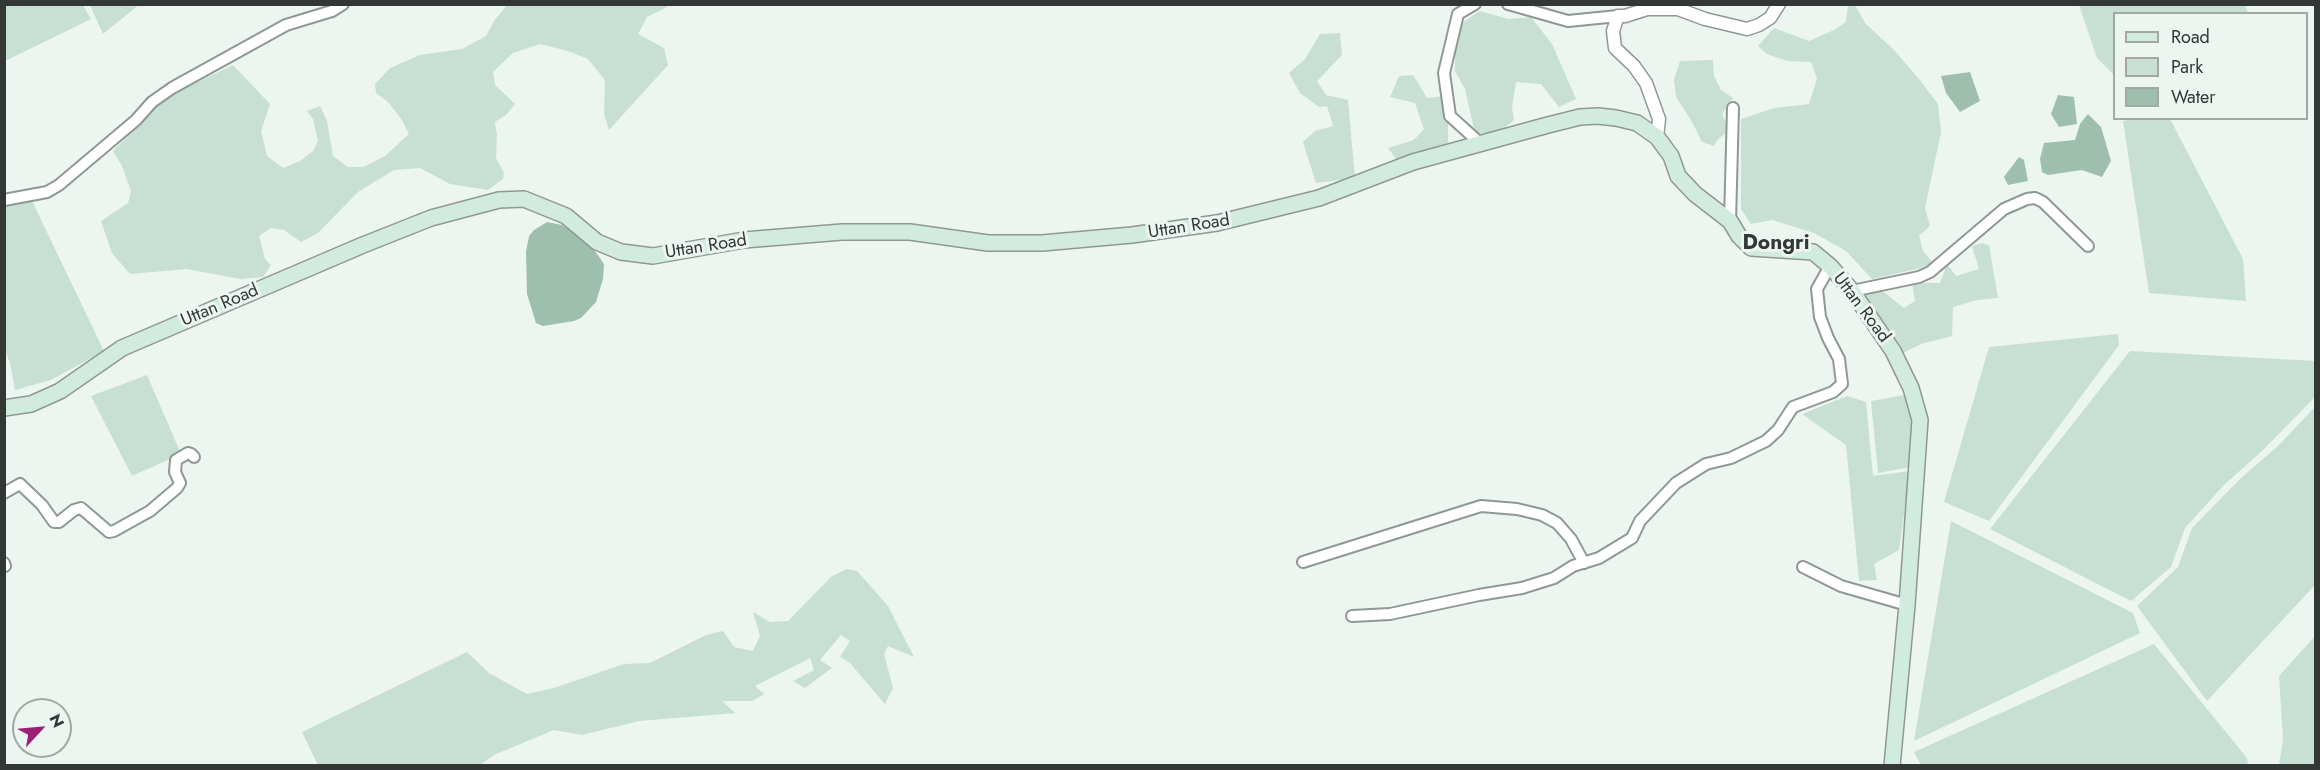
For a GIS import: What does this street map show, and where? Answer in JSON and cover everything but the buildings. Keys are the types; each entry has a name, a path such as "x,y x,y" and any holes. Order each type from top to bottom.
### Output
{"main road":[{"name":"Uttan Road","path":"4,408 31,404 60,391 122,348 353,249 431,218 499,200 524,199 566,216 597,242 621,252 652,256 744,240 842,232 910,232 988,243 1042,243 1132,236 1228,221 1319,198 1413,162 1580,117 1598,116 1637,123 1657,137 1671,156 1678,176 1695,194 1730,221 1739,236 1751,248 1813,252 1830,266 1852,291 1893,351 1911,387 1920,420 1907,605 1892,765"}],"street":[{"path":"4,200 47,192 59,185 136,120 152,102 172,88 286,25 332,11 343,4"},
{"path":"1475,4 1458,14 1444,73 1450,116 1481,144"},
{"path":"1508,4 1568,21 1625,16 1647,9 1678,9 1705,19 1747,28 1759,25 1770,18 1779,4"},
{"path":"1618,16 1613,31 1615,48 1635,66 1646,83 1659,119 1657,137"},
{"path":"1730,221 1733,108"},
{"path":"1852,291 1919,278 1930,272 2004,209 2027,199 2035,198 2043,202 2088,246"},
{"path":"1352,616 1390,614 1522,588 1554,578 1573,566 1599,558 1632,538 1640,521 1676,483 1706,464 1731,458 1766,441 1778,430 1793,406 1824,396 1842,384 1839,359 1828,338 1818,304 1817,289 1830,266"},
{"path":"4,493 20,484 42,505 54,522 59,522 74,510 81,508 109,532 150,512 180,483 175,472 176,460 188,453 194,457"},
{"path":"1303,562 1481,506 1517,508 1542,514 1557,523 1571,539 1584,563"},
{"path":"1803,567 1841,586 1907,605"}],"green space":[{"path":"5,4 83,5 91,19 5,61"},
{"path":"90,4 140,4 103,34 90,5"},
{"path":"507,5 671,5 647,17 638,34 664,48 668,65 609,130 604,114 605,80 588,59 540,44 513,53 493,72 495,85 515,104 507,114 495,122 496,158 504,173 503,179 488,190 450,184 420,168 394,170 358,192 318,233 301,242 284,230 271,228 259,236 265,259 271,265 263,277 240,279 187,269 130,274 112,253 101,221 128,203 131,191 122,166 113,151 157,106 177,92 233,65 270,104 261,131 267,156 283,168 300,161 313,151 318,141 313,119 307,111 320,106 327,121 333,156 348,167 363,167 385,156 409,134 402,120 388,102 376,93 375,84 390,68 420,55 462,49 486,36"},
{"path":"1848,5 1855,5 1865,23 1894,50 1938,104 1941,132 1925,208 1930,226 1919,236 1923,251 1933,263 1872,279 1846,251 1814,233 1772,220 1751,224 1741,209 1741,119 1774,108 1809,104 1817,79 1811,62 1787,61 1767,54 1758,46 1774,28 1809,41 1834,30 1846,22"},
{"path":"2079,5 2245,5 2248,12 2113,12 2113,74 2097,58"},
{"path":"1480,11 1508,19 1531,17 1552,44 1576,99 1559,107 1541,84 1516,82 1512,107 1514,120 1498,133 1475,133 1465,89 1455,71 1455,46 1463,22"},
{"path":"1340,33 1342,55 1317,81 1326,95 1348,100 1355,178 1316,183 1303,142 1315,131 1333,126 1327,106 1319,107 1300,93 1289,73 1305,59 1320,34"},
{"path":"1713,60 1714,76 1721,90 1733,98 1722,114 1728,128 1714,146 1702,142 1676,97 1674,80 1680,61"},
{"path":"1413,75 1427,98 1444,96 1448,146 1396,159 1388,148 1414,140 1424,129 1415,103 1390,97 1399,76"},
{"path":"2171,120 2243,259 2246,301 2149,293 2123,121"},
{"path":"32,201 104,351 51,380 15,390 10,363 5,351 4,205"},
{"path":"1982,243 1989,245 1998,298 1977,300 1953,307 1952,336 1921,344 1899,355 1856,293 1881,290 1904,308 1915,301 1912,283 1940,283 1947,264 1956,276 1979,269 1972,246"},
{"path":"2118,334 2119,345 1989,521 1944,502 1989,347"},
{"path":"2130,351 2316,361 2315,397 2262,451 2224,485 2185,528 2171,567 2131,601 1990,529"},
{"path":"147,375 181,454 132,476 91,396"},
{"path":"1904,395 1912,416 1911,467 1878,473 1871,401"},
{"path":"1847,396 1866,402 1873,476 1910,471 1899,550 1874,564 1877,580 1859,581 1846,445 1802,414"},
{"path":"2315,407 2315,585 2207,701 2137,606 2178,567 2192,528 2241,478 2278,446"},
{"path":"1951,521 2133,613 2140,633 1914,741"},
{"path":"847,569 857,571 888,606 914,657 888,646 884,654 893,688 885,704 849,662 840,657 850,641 841,635 820,660 832,668 805,688 793,681 814,670 810,658 755,686 764,694 752,701 722,701 735,713 639,721 582,735 554,730 494,755 480,765 318,765 302,732 467,652 489,673 527,694 554,688 624,664 650,663 706,635 723,631 734,647 753,651 760,636 753,612 770,622 788,621 832,576"},
{"path":"2315,636 2315,765 2279,765 2283,739 2279,676"},
{"path":"2154,644 2247,758 2248,765 1921,765 1914,752"}],"water":[{"path":"1970,72 1980,101 1960,112 1946,93 1941,76"},
{"path":"2058,95 2074,97 2077,124 2059,127 2051,114"},
{"path":"2088,114 2101,127 2111,161 2102,177 2082,170 2048,175 2042,172 2040,159 2044,143 2075,140 2080,124"},
{"path":"2019,157 2024,160 2028,181 2008,185 2004,177"},
{"path":"547,222 562,225 590,244 604,264 603,279 596,302 581,318 543,326 536,323 527,294 526,252 529,236"}],"district":[{"name":"Dongri","path":"1776,244"}]}
